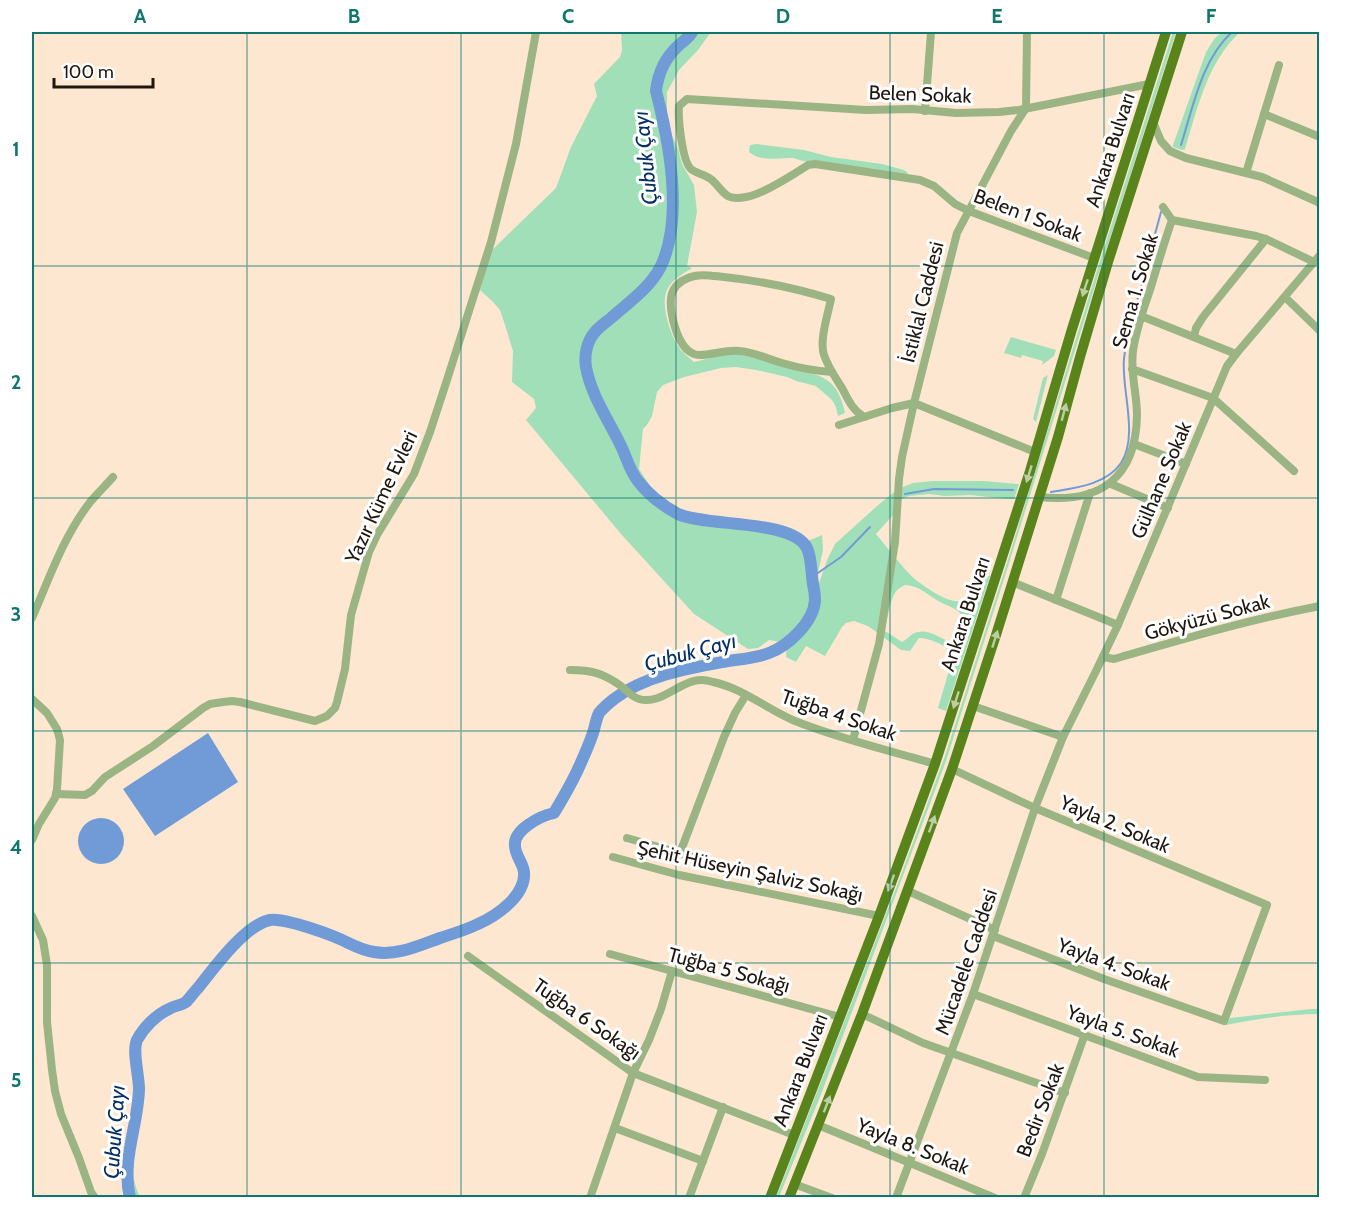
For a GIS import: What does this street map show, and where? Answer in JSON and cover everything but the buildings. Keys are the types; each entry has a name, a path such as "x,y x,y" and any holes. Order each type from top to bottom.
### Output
{"main road":[{"name":"Ankara Bulvarı","path":"770,1197 935,764 1166,32"},
{"name":"Ankara Bulvarı","path":"789,1197 862,1014 952,769 1039,497 1108,262 1182,32"}],"street":[{"name":"Yazır Küme Evleri","path":"56,794 89,794 105,777 153,746 210,704 240,702 315,721 327,716 335,708 345,669 351,615 369,552 414,474 491,242 516,144 536,32"},
{"path":"925,111 931,32"},
{"path":"1026,108 1027,32"},
{"path":"1246,173 1279,65"},
{"name":"Belen Sokak","path":"815,164 808,165 752,196 732,198 723,194 709,177 693,171 686,161 679,106 687,99 866,110 901,109 985,113 1026,108 1149,84"},
{"name":"İstiklal Caddesi","path":"853,740 879,644 895,542 902,457 954,241 961,223 1026,108"},
{"path":"1264,114 1318,136 1320,125"},
{"path":"1153,122 1161,141 1170,152 1262,177 1320,203"},
{"name":"Belen 1 Sokak","path":"815,164 920,180 934,186 950,201 969,211 1094,258"},
{"path":"1163,207 1172,220 1266,239 1317,258"},
{"name":"Sema 1. Sokak","path":"1111,484 1127,464 1134,444 1137,415 1132,369 1135,336 1172,220"},
{"path":"1194,337 1196,328 1203,317 1266,239"},
{"name":"Gülhane Sokak","path":"1063,737 1118,625 1227,366 1317,258"},
{"path":"832,372 796,367 738,351 703,355 692,353 682,344 672,316 669,300 674,289 688,278 711,275 748,279 831,299 824,332 823,353 851,406 864,417"},
{"path":"1285,297 1320,331"},
{"path":"1141,316 1236,354"},
{"path":"1132,369 1213,398 1294,471"},
{"path":"839,425 914,403 1035,452"},
{"path":"1134,444 1186,464"},
{"path":"32,618 78,520 113,477"},
{"path":"1039,497 1065,498 1090,493 1111,484 1168,508"},
{"path":"1056,600 1090,493"},
{"path":"1012,582 1118,625"},
{"name":"Gökyüzü Sokak","path":"1103,657 1114,659 1185,638 1320,606"},
{"name":"Tuğba 4 Sokak","path":"570,670 592,671 618,684 639,699 654,699 689,682 699,680 717,683 746,695 795,721 935,764"},
{"path":"680,853 724,738 746,695"},
{"path":"32,699 47,713 57,729 60,740 56,794 32,840"},
{"path":"973,706 1063,737"},
{"name":"Mücadele Caddesi","path":"896,1197 973,994 1035,808 1063,737"},
{"name":"Yayla 2. Sokak","path":"952,769 1035,808 1267,905 1224,1021"},
{"path":"627,838 690,856"},
{"name":"Şehit Hüseyin Şalviz Sokağı","path":"613,857 679,875 879,916"},
{"name":"Yayla 4. Sokak","path":"908,891 994,933 1104,979 1224,1021"},
{"path":"32,916 43,940 47,965 47,1022 55,1091 61,1114 80,1158 90,1192 95,1197"},
{"name":"Tuğba 5 Sokağı","path":"610,954 840,1017"},
{"name":"Tuğba 6 Sokağı","path":"468,956 633,1073 794,1135"},
{"path":"590,1197 633,1073 655,1026 672,971"},
{"name":"Yayla 5. Sokak","path":"973,994 1198,1077 1265,1080"},
{"path":"862,1014 951,1053 1065,1093"},
{"name":"Bedir Sokak","path":"1024,1197 1065,1093 1085,1034"},
{"path":"689,1197 723,1107"},
{"name":"Yayla 8. Sokak","path":"818,1125 996,1197"},
{"path":"615,1128 703,1161"},
{"path":"794,1184 832,1197"}],"green space":[{"path":"621,32 711,32 679,70 667,92 670,131 682,164 694,185 697,212 687,266 692,268 671,283 665,296 670,329 677,344 694,362 734,354 822,377 834,386 845,413 838,416 832,400 816,386 756,370 736,367 721,368 684,377 663,385 657,392 652,416 643,429 639,469 656,495 693,516 777,527 808,541 822,535 823,550 810,602 835,544 898,489 913,483 933,481 1019,484 1014,499 970,495 909,496 902,499 893,515 876,534 916,580 947,599 959,601 964,599 977,580 990,576 946,711 938,708 953,657 949,650 932,641 919,638 910,651 901,650 868,626 854,621 842,627 825,656 806,646 796,662 786,657 787,643 769,640 758,648 748,649 694,614 621,534 526,420 536,408 534,399 512,382 513,351 500,310 480,290 490,252 556,188 571,147 597,96 594,84 620,57","holes":["906,585 923,591 960,613 965,621 959,639 949,641 924,631 913,634 902,642 885,631 893,596 898,589"]},
{"path":"1173,32 1176,32 946,761 820,1097 779,1197 776,1198 945,756"},
{"path":"1222,32 1240,32 1219,57 1205,86 1185,149 1173,147 1206,52"},
{"path":"757,144 882,164 908,173 904,179 793,158 765,158 749,152 750,145"},
{"path":"1011,337 1056,350 1054,356 1042,365 1043,361 1004,353"},
{"path":"1048,375 1036,422 1033,419 1043,378"},
{"path":"1319,1009 1319,1014 1272,1017 1226,1025 1230,1018"},
{"path":"122,1160 134,1164 134,1181 140,1197 125,1197 121,1175"}],"water":[{"path":"208,733 238,782 155,836 123,789"},
{"path":"101,818 117,825 124,841 117,857 101,864 85,857 78,841 85,825"}],"waterway":[{"name":"Çubuk Çayı","path":"130,1198 127,1171 138,1103 139,1089 135,1057 137,1040 155,1018 186,1002 240,938 260,924 277,920 318,931 365,950 391,953 416,947 485,920 509,904 520,889 524,872 515,849 518,835 528,825 554,813 576,773 590,742 598,715 604,707 627,691 654,678 754,657 776,650 792,639 810,617 815,598 811,561 807,548 798,539 784,532 691,518 678,514 656,499 642,486 633,473 588,378 585,358 592,336 651,281 661,266 668,246 672,225 672,179 666,133 656,91 658,78 666,61 692,32"},
{"path":"1181,145 1194,100 1206,70 1213,56 1232,32"},
{"path":"1051,492 1099,481 1115,470 1126,452 1129,426 1124,371 1125,352 1161,212"},
{"path":"905,494 934,489 1013,490"},
{"path":"812,577 841,557 870,527"}]}
